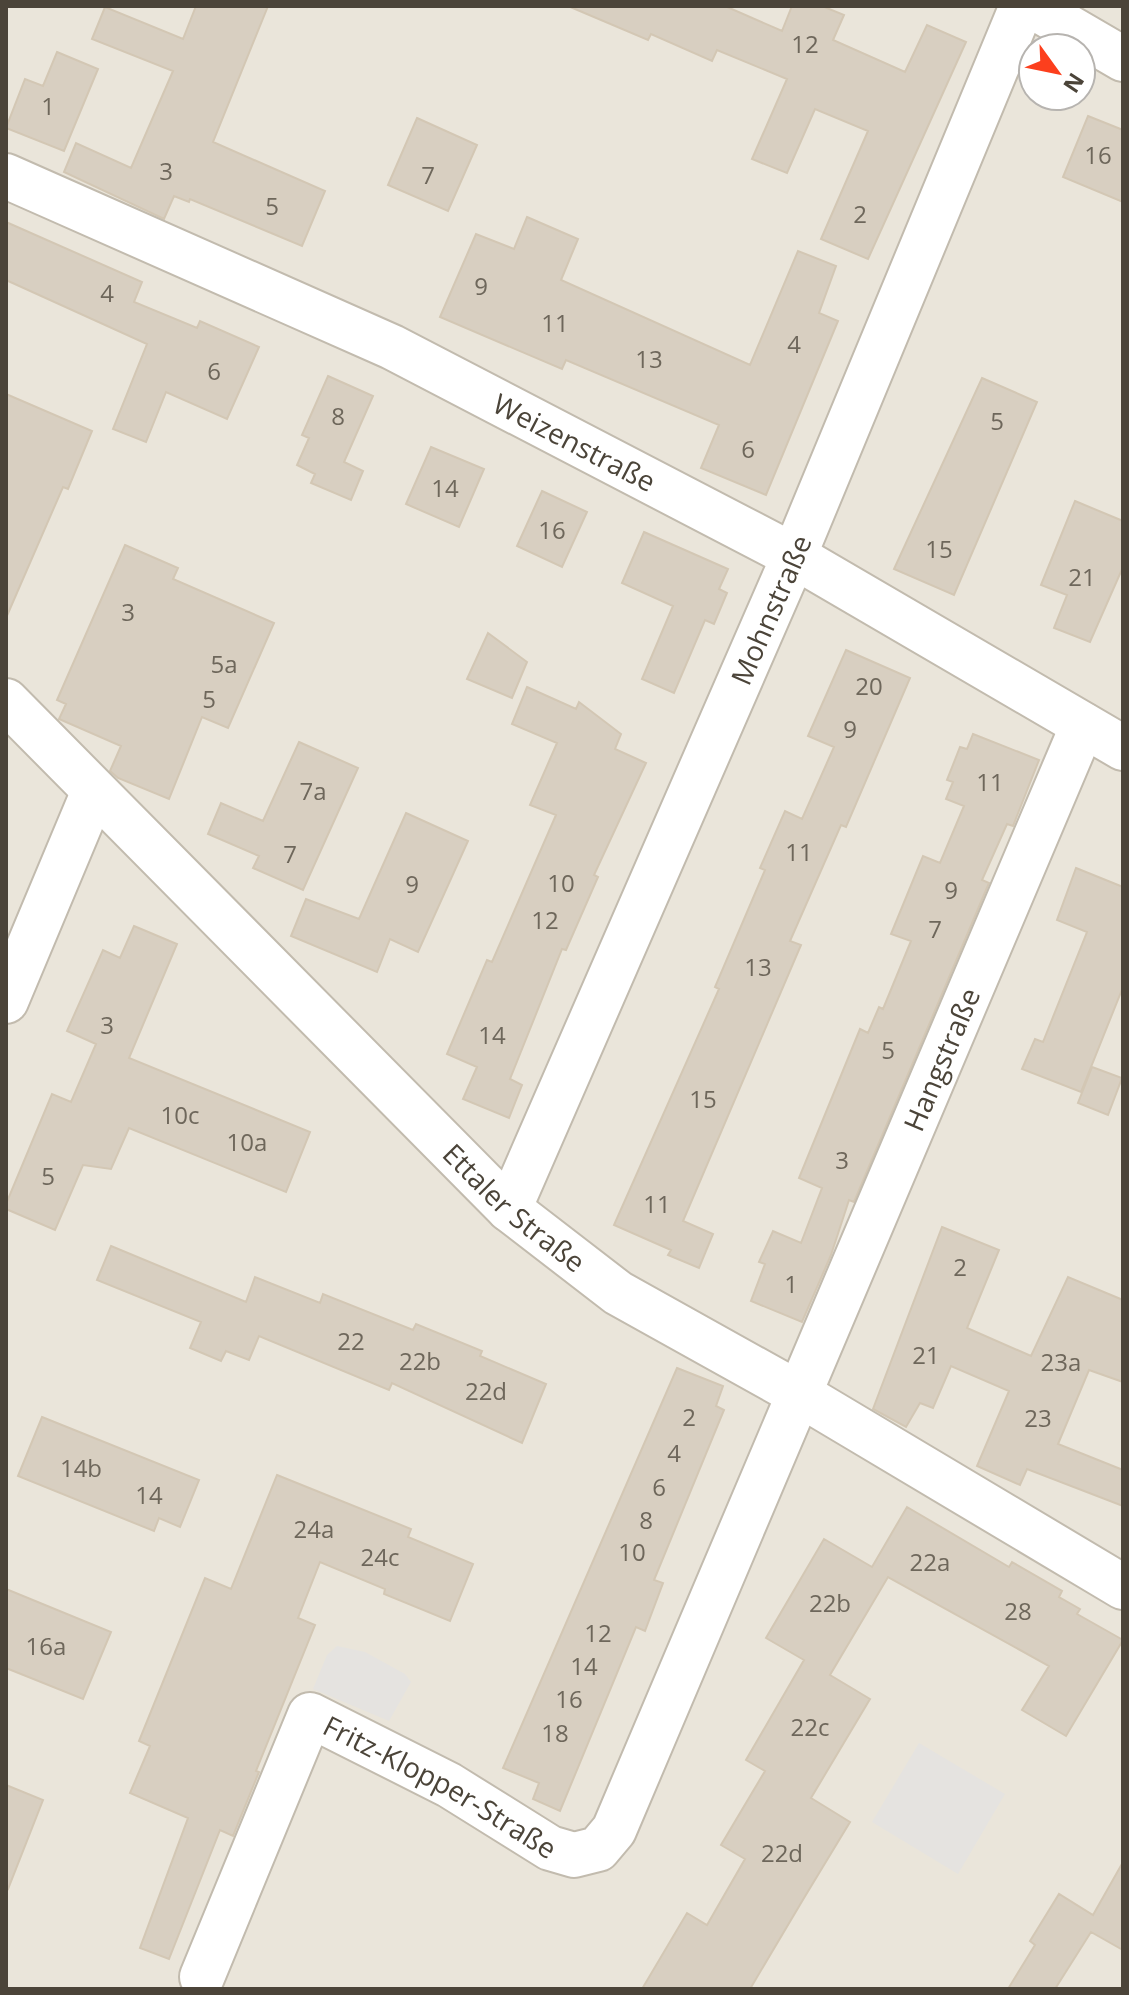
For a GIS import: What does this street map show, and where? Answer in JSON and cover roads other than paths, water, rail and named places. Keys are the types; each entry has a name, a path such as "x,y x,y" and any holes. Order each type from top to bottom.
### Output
{"street":[{"name":"Mohnstraße","path":"509,1209 794,556 1022,6"},
{"path":"1032,6 1123,59"},
{"name":"Weizenstraße","path":"6,176 392,347 794,556 1123,748"},
{"name":"Ettaler Straße","path":"6,701 509,1209 618,1293 801,1395 1123,1587"},
{"name":"Hangstraße","path":"801,1395 1083,725"},
{"path":"6,1001 94,791"},
{"name":"Fritz-Klopper-Straße","path":"199,1983 310,1715 449,1785 550,1848 574,1855 598,1849 614,1830 801,1395"}]}
